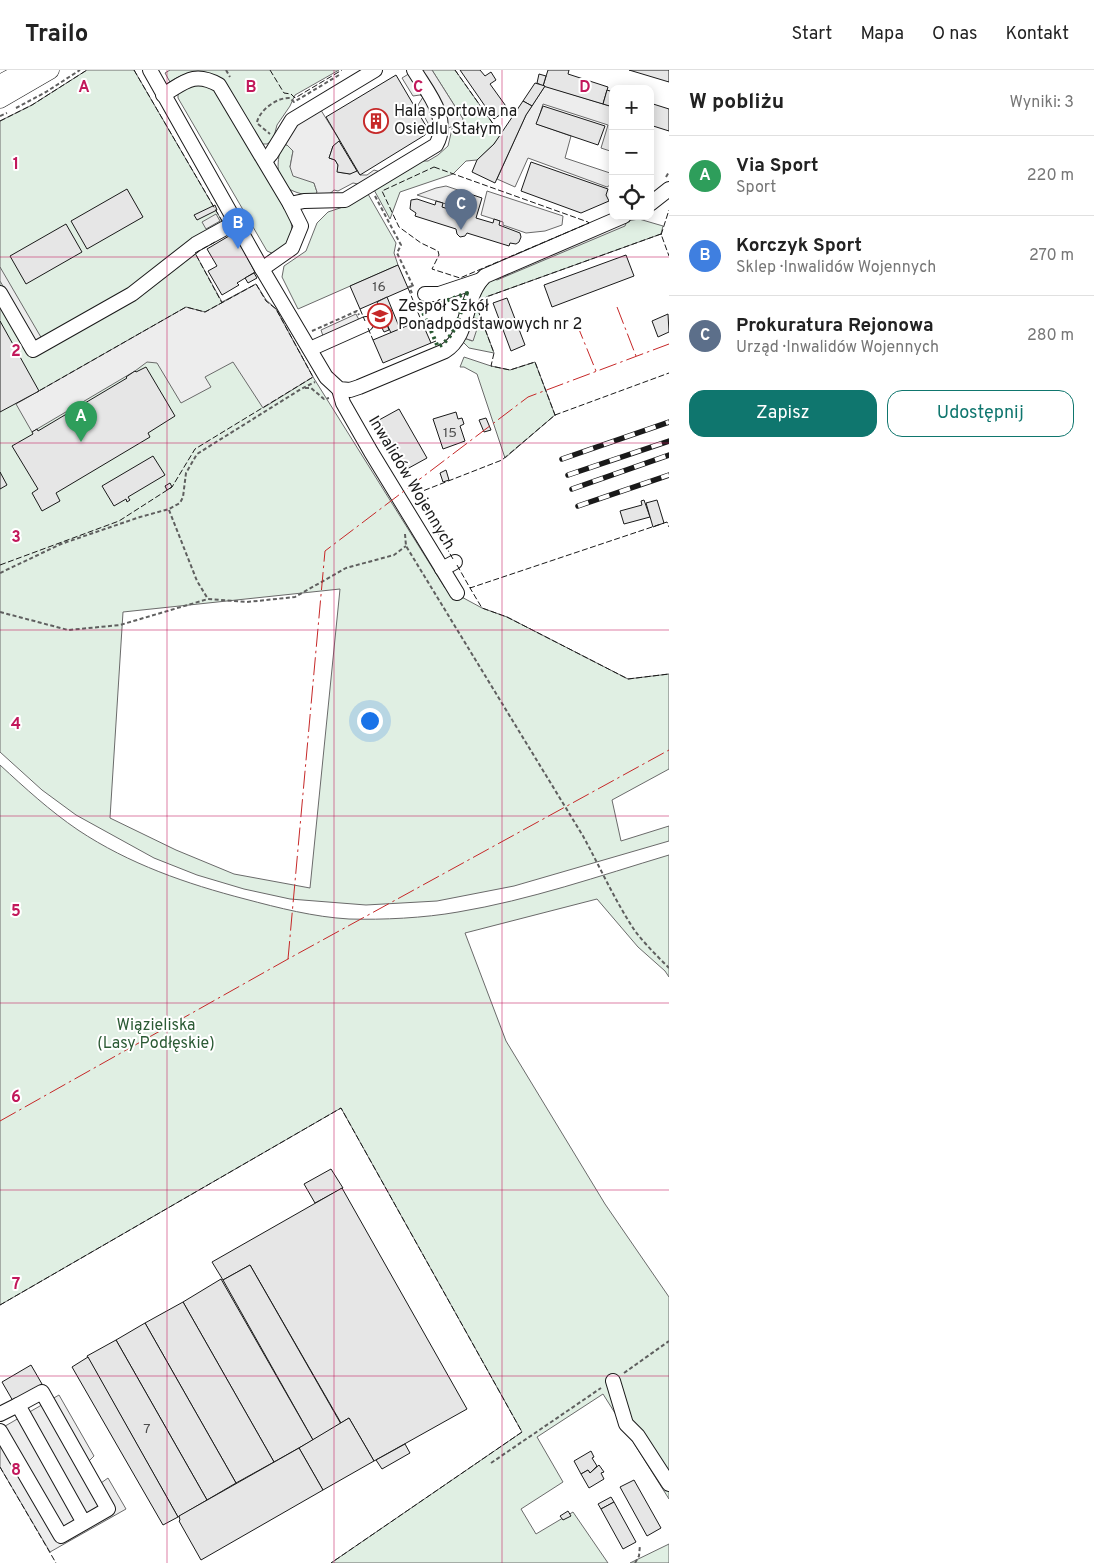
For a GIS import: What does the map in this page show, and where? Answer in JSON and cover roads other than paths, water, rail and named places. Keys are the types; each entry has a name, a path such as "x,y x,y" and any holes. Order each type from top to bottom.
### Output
{"main road":[{"path":"0,84 26,70"},
{"path":"4,106 50,70"}],"street":[{"name":"Inwalidów Wojennych","path":"150,70 262,269 326,377 339,389 343,403 371,452 457,593"},
{"path":"265,161 292,120 375,70"},
{"path":"290,204 304,201 345,200 436,145 442,130 440,117 435,104 414,70"},
{"path":"163,96 195,78 207,78 218,85 290,204 301,226 292,248 262,269"},
{"path":"654,201 669,189"},
{"path":"425,294 439,294 481,280 490,273 615,220"},
{"path":"0,293 33,350 132,294 196,244 236,222"},
{"path":"339,389 350,390 359,387 452,347 458,339 481,280"},
{"path":"310,349 364,322"},
{"path":"442,569 455,562"},
{"path":"613,1381 626,1424 638,1436 669,1484"},
{"path":"0,1414 42,1392 108,1509 61,1536 0,1430"},
{"path":"18,1405 84,1523"}],"railway":[{"path":"562,459 669,422"},
{"path":"568,475 669,441"},
{"path":"572,489 669,455"},
{"path":"578,506 669,475"}],"place":[{"name":"Hala sportowa na Osiedlu Stałym","path":"376,121"},
{"name":"Prokuratura Rejonowa","path":"461,230"},
{"name":"Korczyk Sport","path":"238,249"},
{"name":"Zespół Szkół Ponadpodstawowych nr 2","path":"380,316"},
{"name":"Via Sport","path":"81,442"}],"park label":[{"name":"Wiązieliska (Lasy Podłęskie)","path":"156,1035"}]}
